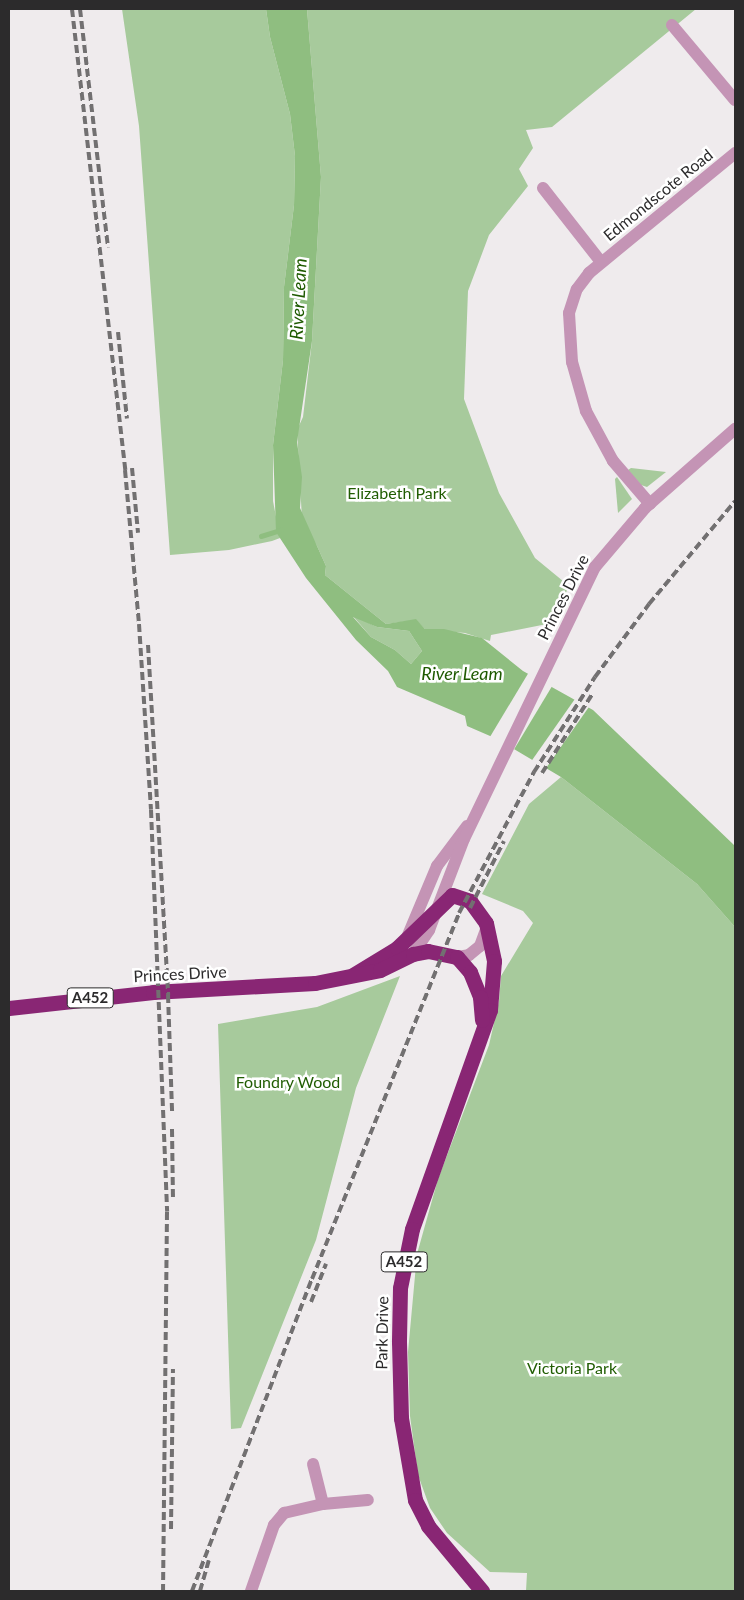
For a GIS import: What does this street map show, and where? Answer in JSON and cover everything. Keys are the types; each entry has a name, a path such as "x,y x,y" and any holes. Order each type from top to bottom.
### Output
{"highway":[{"name":"Park Drive","path":"444,897 475,906 487,927 493,952 493,993 482,1034 412,1229 400,1288 401,1418 415,1500 425,1521 482,1591"},
{"name":"Princes Drive","path":"353,975 397,948 444,897"},
{"name":"A452","path":"413,954 434,952 457,957"},
{"name":"Princes Drive","path":"9,1008 152,992 294,986 380,970 413,954"},
{"name":"Park Drive","path":"457,957 470,972 478,988 482,1034"}],"street":[{"path":"672,25 735,100"},
{"name":"Edmondscote Road","path":"650,504 629,483 595,432 572,362 568,326 572,300 582,280 601,262 735,153"},
{"name":"Edmondscote Road","path":"542,188 601,262"},
{"name":"Princes Drive","path":"413,954 429,930 444,897 474,819 595,567 624,530 650,504 735,429"},
{"name":"Princes Drive","path":"407,937 437,866 449,846 474,819"},
{"path":"457,957 476,950 483,942 487,927"},
{"path":"313,1464 323,1504"},
{"path":"251,1591 265,1547 279,1518 296,1509 323,1504 368,1500"}],"green space":[{"path":"122,9 266,9 270,37 290,114 295,156 294,205 284,287 283,360 273,445 273,501 280,538 272,541 229,550 170,555 139,126"},
{"name":"Elizabeth Park","path":"307,9 696,9 552,127 526,130 533,148 519,169 528,186 489,235 468,291 464,399 499,493 535,558 569,586 552,623 491,635 490,641 465,633 425,629 416,620 386,624 325,575 326,566 302,519 297,430 303,417 312,341 321,177"},
{"path":"631,468 666,472 647,487 641,485 628,470"},
{"path":"617,477 632,499 618,513 615,479"},
{"path":"352,615 377,627 409,631 422,651 411,664 395,650 371,637"},
{"name":"Victoria Park","path":"561,777 697,884 735,927 735,1591 526,1591 527,1573 490,1572 447,1533 430,1508 418,1475 410,1416 408,1352 417,1254 438,1179 489,1045 499,1001 501,976 533,923 523,911 482,894 529,804"},
{"name":"Foundry Wood","path":"400,976 356,1088 316,1240 241,1428 231,1429 218,1024 317,1007"}],"water":[{"name":"River Leam","path":"266,9 307,9 321,177 312,341 297,442 302,477 300,508 326,566 325,575 386,624 416,619 425,629 444,629 482,638 523,671 593,710 734,845 735,927 697,884 561,777 497,739 467,726 465,716 397,687 388,671 356,640 306,578 276,532 273,445 283,360 284,287 294,205 295,156 290,114 270,37","holes":["353,617 377,627 409,631 422,651 411,664 395,650 371,637"]}],"pier":[{"path":"529,672 552,686 512,752 489,738"},
{"path":"577,696 590,705 544,771 531,762"}],"waterway":[{"path":"261,536 281,530"}],"railway":[{"path":"72,9 125,470 139,624 151,810 167,1212 163,1591"},
{"path":"80,9 108,247"},
{"path":"118,332 127,419"},
{"path":"132,468 138,533"},
{"path":"192,1591 312,1279 459,913 534,772 595,677 649,604 735,501"},
{"path":"148,645 168,995 172,1112"},
{"path":"542,773 593,693"},
{"path":"470,908 504,841"},
{"path":"172,1129 173,1197"},
{"path":"311,1302 326,1264"},
{"path":"171,1529 173,1369"},
{"path":"200,1591 209,1560"}]}
